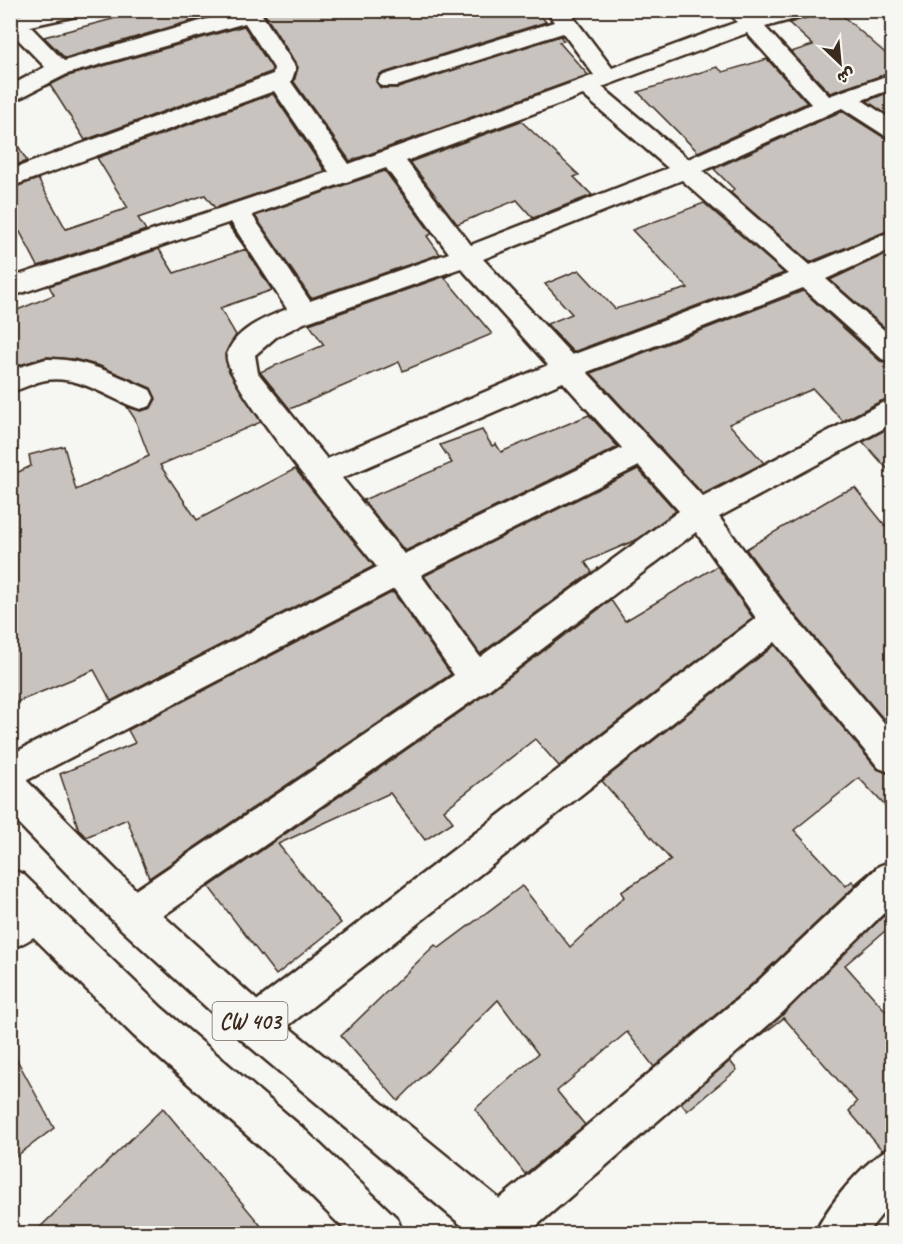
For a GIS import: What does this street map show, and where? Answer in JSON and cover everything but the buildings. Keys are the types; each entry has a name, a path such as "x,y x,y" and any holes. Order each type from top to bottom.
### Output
{"street":[{"path":"13,24 73,10"},
{"path":"10,288 391,158 596,81 745,17 801,10"},
{"path":"10,96 59,69 249,13 285,68 284,76 279,81 10,178"},
{"path":"745,17 835,103 892,130"},
{"path":"389,81 561,18 596,81 685,169 892,352"},
{"path":"13,24 59,69"},
{"path":"279,81 344,175"},
{"path":"476,679 399,571 260,397 240,363 244,348 263,332 304,314 466,256 685,169 835,103 892,81"},
{"path":"391,158 466,256 699,513 777,621 891,752"},
{"path":"237,211 304,314"},
{"path":"322,474 567,368 807,277 892,238"},
{"path":"10,382 44,370 73,368 140,398"},
{"path":"133,914 476,679 699,513 892,411"},
{"path":"10,773 399,571 643,451"},
{"path":"256,1026 777,621"},
{"name":"CW 403","path":"10,789 133,914 256,1026 504,1231"},
{"path":"504,1231 767,1000 892,879"},
{"name":"CW 403","path":"19,909 289,1144 370,1230"},
{"path":"837,1233 892,1169"}]}
